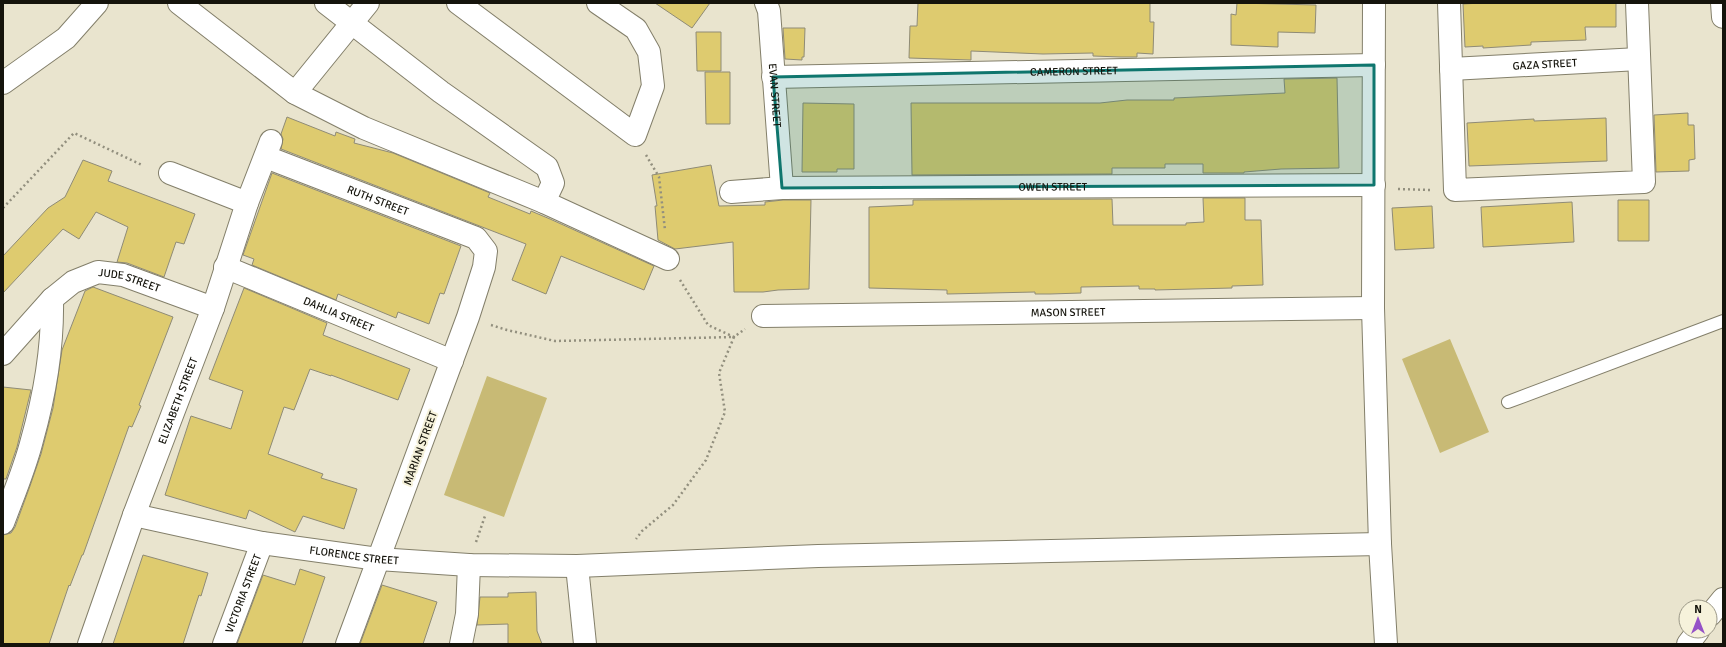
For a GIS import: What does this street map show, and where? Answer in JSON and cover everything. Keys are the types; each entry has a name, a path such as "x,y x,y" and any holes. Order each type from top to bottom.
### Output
{"street":[{"path":"3,83 66,38 98,3"},
{"path":"179,3 295,93 364,128 544,202 668,259"},
{"path":"326,3 442,92 547,167 552,183 544,202"},
{"path":"295,93 368,3"},
{"path":"458,3 635,135 653,86 649,52 636,29 598,3"},
{"name":"EVAN STREET","path":"766,3 769,12 782,188"},
{"path":"1374,3 1373,308 1380,544 1386,644"},
{"path":"1449,3 1455,190 1644,182 1637,3"},
{"path":"1722,3 1723,17"},
{"name":"GAZA STREET","path":"1451,69 1639,59"},
{"name":"CAMERON STREET","path":"773,77 1374,65"},
{"name":"ELIZABETH STREET","path":"89,644 134,515 213,308 247,202 269,149"},
{"name":"RUTH STREET","path":"269,149 476,238 486,251"},
{"path":"170,173 247,202"},
{"name":"OWEN STREET","path":"731,192 782,188 1374,184"},
{"name":"MARIAN STREET","path":"347,644 468,317 484,267 486,251"},
{"name":"DAHLIA STREET","path":"225,267 452,361"},
{"name":"JUDE STREET","path":"3,354 52,299 73,282 98,272 123,275 213,308"},
{"path":"3,523 32,440 48,368 52,328 52,299"},
{"name":"MASON STREET","path":"763,316 1373,308"},
{"name":"FLORENCE STREET","path":"134,515 262,543 378,559 469,565 577,566 818,556 1380,544"},
{"name":"VICTORIA STREET","path":"224,644 262,543"},
{"path":"461,644 467,614 469,565"},
{"path":"577,566 585,644"}],"lane":[{"path":"1508,402 1723,321"}],"path":[{"path":"3,208 74,133 142,165"},
{"path":"635,135 659,177 668,259 708,325 734,337"},
{"path":"1374,184 1412,190 1455,190"},
{"path":"629,563 630,548 642,531 673,505 706,460 726,412 719,373 734,337 763,316"},
{"path":"468,317 507,330 555,341 734,337"}],"highlighted area":[{"path":"1374,65 1374,185 782,188 773,77"}],"shaded area":[{"path":"1450,339 1489,432 1440,453 1402,359"},
{"path":"487,376 547,398 504,517 444,495"}],"building":[{"path":"655,3 710,3 692,28"},
{"path":"918,3 1150,3 1150,22 1154,22 1153,54 1137,53 1137,57 1121,57 1093,56 1093,53 1043,54 971,51 971,60 909,58 910,26 917,26"},
{"path":"1237,3 1316,5 1315,33 1278,32 1278,47 1231,45 1231,14 1236,15"},
{"path":"1616,3 1616,27 1585,27 1586,40 1531,42 1531,45 1483,48 1483,46 1465,47 1463,4"},
{"path":"783,28 805,28 804,57 802,57 802,60 785,59"},
{"path":"696,32 721,32 721,71 697,71"},
{"path":"705,72 730,72 730,124 706,124"},
{"path":"1337,78 1339,168 1281,169 1244,173 1203,173 1203,164 1165,164 1165,168 1112,168 1112,174 912,175 911,103 1100,103 1127,100 1174,100 1174,98 1285,93 1284,79"},
{"path":"803,103 854,104 854,169 837,169 837,172 802,172"},
{"path":"1688,113 1688,125 1694,125 1695,159 1689,160 1689,171 1656,172 1654,115"},
{"path":"287,117 335,136 336,132 355,139 354,143 393,153 490,193 488,197 530,214 531,211 654,266 644,290 561,256 546,294 512,280 526,244 281,149 283,139 281,134"},
{"path":"1606,118 1607,161 1469,166 1467,123 1534,119 1534,121"},
{"path":"83,160 112,171 108,181 195,214 184,244 176,242 164,277 127,263 117,262 128,227 96,212 79,239 63,229 3,293 3,256 48,208 65,197"},
{"path":"711,165 719,206 765,205 765,202 783,200 811,200 809,289 734,292 733,242 675,249 658,240 655,206 657,206 652,175"},
{"path":"272,173 461,246 444,294 440,293 429,324 398,312 396,318 338,294 336,300 252,265 254,259 243,255"},
{"path":"1203,198 1245,198 1245,220 1261,220 1263,285 1232,286 1232,288 1155,290 1139,289 1139,286 1081,287 1081,293 1050,294 1035,294 1035,292 947,294 947,290 869,288 869,207 913,205 913,200 1112,199 1113,225 1186,225 1186,223 1204,222"},
{"path":"1618,200 1649,200 1649,241 1618,241"},
{"path":"1572,202 1574,242 1483,247 1481,207"},
{"path":"1432,206 1434,248 1395,250 1392,208"},
{"path":"93,287 173,317 139,405 141,406 132,427 129,426 83,555 70,586 69,585 49,644 3,644 3,535 11,533 15,527 30,486 41,454 53,408 62,350 85,291"},
{"path":"244,288 327,323 323,335 410,369 398,400 331,375 310,369 294,410 284,407 268,454 323,474 321,478 357,489 344,529 303,516 295,532 249,510 246,519 165,495 191,416 231,429 243,391 209,379"},
{"path":"3,387 31,390 17,447 6,479 3,479"},
{"path":"143,555 208,573 183,644 113,644"},
{"path":"300,569 325,577 302,644 237,644 263,575 295,585"},
{"path":"382,585 437,602 423,644 360,644"},
{"path":"536,592 537,631 542,644 508,644 508,624 477,625 480,597 508,597 508,593"}]}
